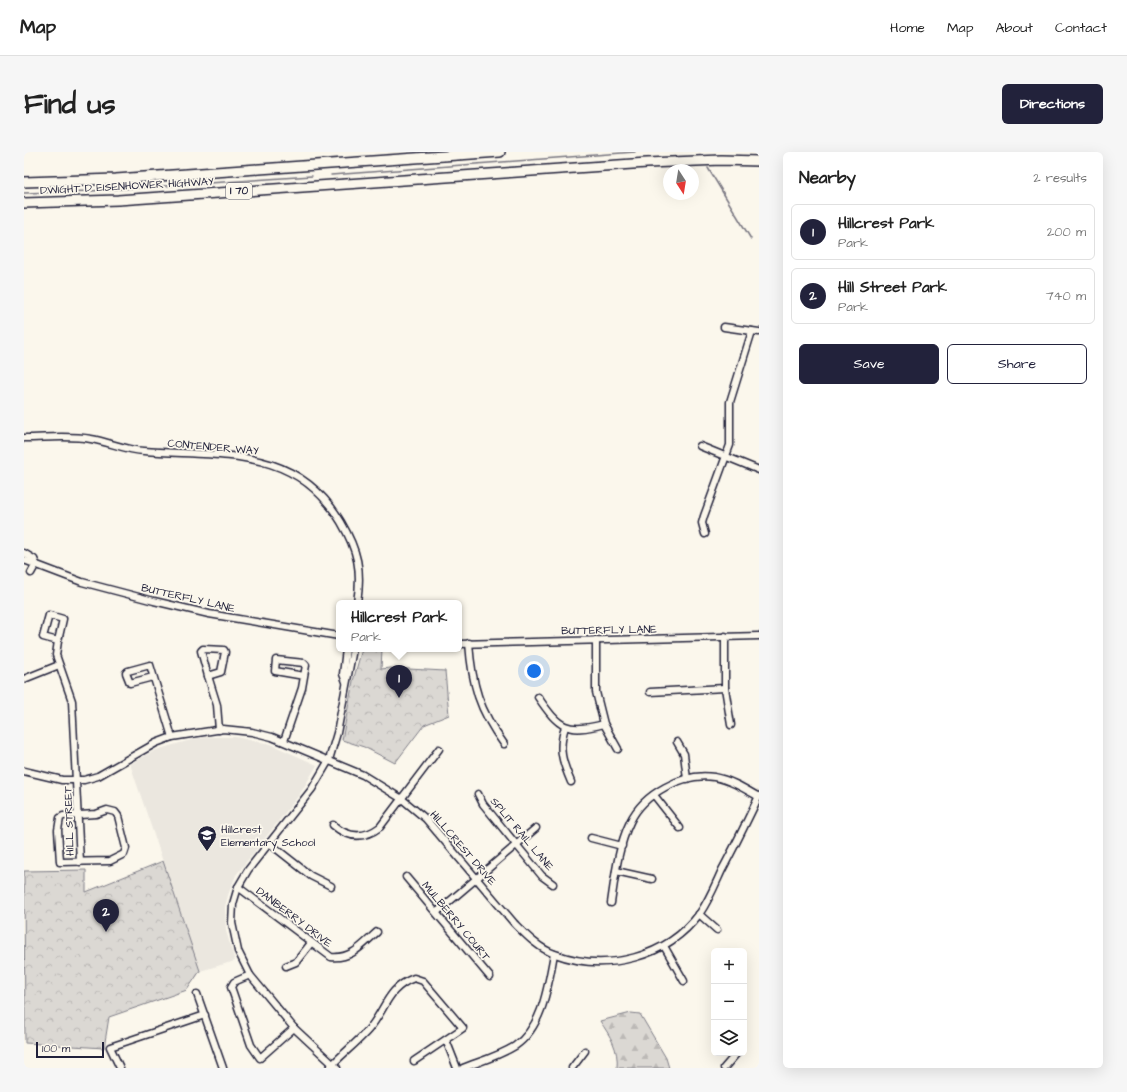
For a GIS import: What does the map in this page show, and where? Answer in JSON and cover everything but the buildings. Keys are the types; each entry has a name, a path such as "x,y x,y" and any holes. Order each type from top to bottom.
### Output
{"highway":[{"name":"DWIGHT D EISENHOWER HIGHWAY","path":"24,182 116,179 500,152"},
{"name":"DWIGHT D EISENHOWER HIGHWAY","path":"24,203 118,200 647,163 721,160 759,161"}],"street":[{"path":"724,327 759,332"},
{"path":"705,534 702,523 730,446 730,402 752,331"},
{"name":"CONTENDER WAY","path":"24,438 81,438 142,451 248,458 267,462 292,472 323,497 332,508 351,539 359,564 357,600"},
{"path":"700,446 759,470"},
{"name":"BUTTERFLY LANE","path":"24,553 34,558 34,564"},
{"name":"BUTTERFLY LANE","path":"24,560 82,582 166,604 209,614 336,635"},
{"name":"HILL STREET","path":"58,641 43,637 49,615 63,619 56,655 67,682 72,701 80,862"},
{"path":"725,636 725,688 730,725"},
{"name":"BUTTERFLY LANE","path":"462,644 759,636"},
{"path":"596,640 596,692 604,724 618,749"},
{"path":"469,643 472,677 481,707 493,729 504,744"},
{"path":"208,676 222,671 226,654 224,650 203,649 201,651 208,676 217,705 219,730"},
{"path":"346,652 343,674 346,682"},
{"path":"353,652 350,674 346,682 338,733 329,760 312,789 248,870 238,887 233,904 232,923 238,951 250,975 294,1028 333,1067 369,1029 394,990 402,982 414,978 423,981 463,1028 414,1061"},
{"path":"284,741 302,688 306,665 304,662 276,660 275,671 304,676"},
{"path":"24,679 59,665"},
{"path":"153,677 172,737"},
{"path":"650,692 725,688"},
{"path":"538,697 549,712 565,727 584,730 604,724"},
{"path":"565,727 561,740 561,761 571,782"},
{"name":"HILLCREST DRIVE","path":"24,771 62,780 77,780 98,776 156,742 172,737 219,730 252,732 284,741 363,775 402,799 426,819 514,923 528,937 554,954 596,963 634,959 664,946 687,928 699,914 759,797"},
{"path":"677,742 684,754 687,779"},
{"path":"333,825 349,835 367,835 380,827 439,749"},
{"path":"611,903 616,871 630,822 644,802 666,786 687,779 714,777 735,783 759,797"},
{"name":"SPLIT RAIL LANE","path":"478,794 483,804 542,876 553,884"},
{"path":"654,795 680,828"},
{"path":"108,810 115,812 119,820 126,848 124,854 115,859 80,862 60,862 58,830 60,818 63,816 96,814 108,810"},
{"path":"437,912 536,828"},
{"path":"591,838 622,846"},
{"path":"270,843 310,876 331,886"},
{"path":"616,871 652,879"},
{"name":"MULBERRY COURT","path":"406,877 437,912 490,977"},
{"name":"DANBERRY DRIVE","path":"238,887 330,957 341,958 350,955 377,932"},
{"path":"699,914 717,930"},
{"path":"286,966 296,962 311,943"},
{"path":"664,946 684,981"},
{"path":"464,1068 516,1046 530,1031 538,1018 543,1002 554,954"},
{"path":"250,975 234,982 232,987 248,1038 260,1058 294,1028"},
{"path":"197,994 223,1068"},
{"path":"120,1068 110,1047 205,1015"},
{"path":"446,1040 457,1068"},
{"path":"572,1068 585,1051"},
{"path":"724,1068 734,1056"}],"shaded area":[{"name":"Hillcrest Elementary School","path":"208,737 235,737 270,744 317,765 300,794 236,875 225,907 226,931 235,961 200,971 130,764 156,750 194,739"}],"green space":[{"path":"361,652 382,652 381,669 390,668 445,671 449,715 424,725 395,763 364,747 342,740 353,681"},
{"path":"163,861 200,971 187,990 109,1017 104,1048 25,1043 24,871 86,870 86,892"},
{"path":"631,1013 640,1014 666,1058 669,1068 617,1068 617,1055 615,1049 610,1037 600,1021"}],"waterway":[{"path":"331,175 635,152"},
{"path":"708,168 751,239"},
{"path":"24,193 91,191 312,176"}],"place":[{"name":"Hillcrest Park","path":"399,698"},
{"name":"Hillcrest Elementary School","path":"207,852"},
{"name":"Hill Street Park","path":"106,932"}]}
